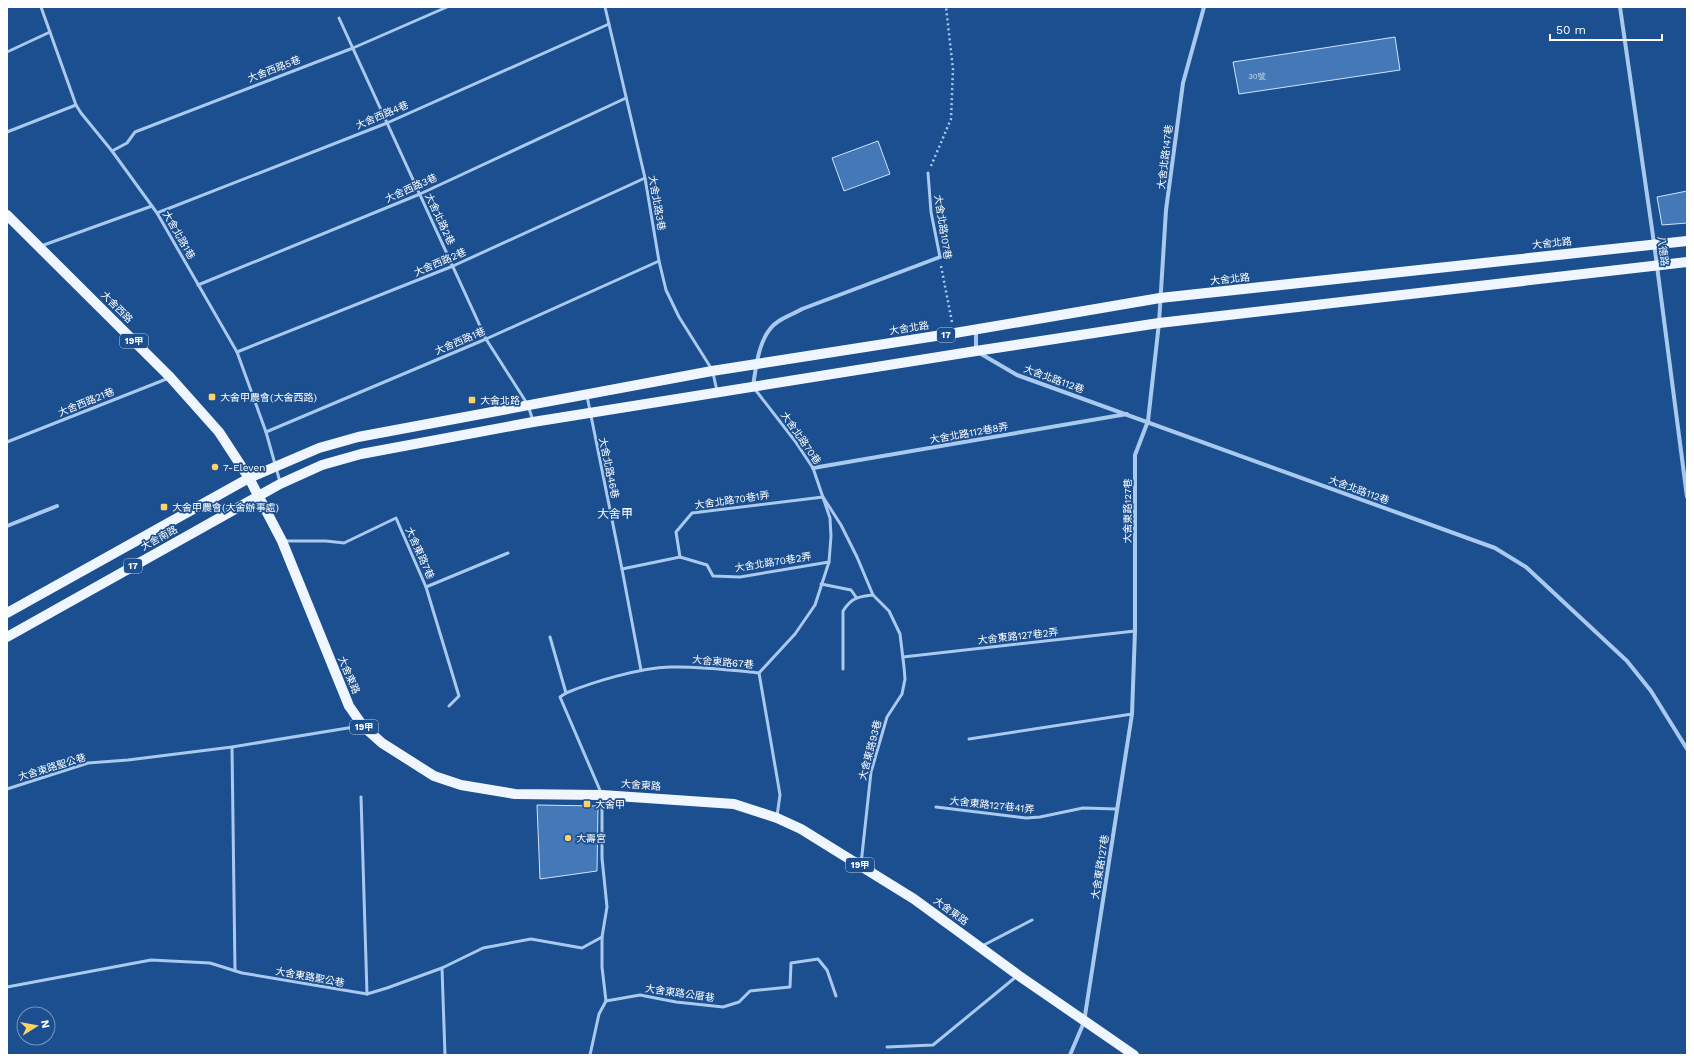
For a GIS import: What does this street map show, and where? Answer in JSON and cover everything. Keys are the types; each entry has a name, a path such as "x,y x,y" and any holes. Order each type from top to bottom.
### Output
{"main road":[{"name":"大舍西路","path":"7,215 170,377 219,432 249,478"},
{"name":"17","path":"1654,243 1687,240"},
{"name":"大舍北路","path":"249,478 319,448 358,437 528,404 712,371 976,330 1160,298 1654,243"},
{"name":"17","path":"259,496 280,484 322,465 361,454 533,422 1159,323 1656,264 1687,262"},
{"name":"大舍東路","path":"249,478 282,541 349,706 363,726 382,743 410,762 434,776 461,784 515,794 602,794 734,804 777,818 801,829 914,899 1084,1022 1134,1055"},
{"name":"大舍南路","path":"7,612 249,478"},
{"name":"大舍南路","path":"7,637 259,496"}],"street":[{"name":"大舍北路147巷","path":"1159,311 1166,210 1183,83 1204,7"},
{"name":"八德路","path":"1620,7 1654,243 1687,497"},
{"path":"753,387 763,341 770,328 780,320 802,309 940,257"},
{"name":"大舍東路127巷","path":"1070,1055 1084,1022 1132,714 1135,631 1135,455 1148,421 1159,311"},
{"path":"976,330 976,351"},
{"name":"大舍北路112巷","path":"976,351 1017,375 1148,421 1496,548 1526,567 1627,660 1651,691 1687,749"},
{"name":"大舍北路112巷8弄","path":"813,468 1128,414"},
{"path":"7,526 57,506"}],"lane":[{"name":"大舍北路1巷","path":"41,7 76,105 157,213 237,352 266,432 280,484"},
{"name":"大舍西路5巷","path":"112,151 127,143 135,132 353,48 447,7"},
{"name":"大舍北路3巷","path":"605,7 645,178 659,261 666,290 679,318 712,371 718,392"},
{"name":"大舍北路2巷","path":"339,18 486,339 528,404 533,422"},
{"name":"大舍西路4巷","path":"157,213 387,123 609,24"},
{"path":"7,52 50,32"},
{"name":"大舍西路3巷","path":"198,285 420,194 626,98"},
{"path":"7,132 76,105"},
{"name":"大舍北路107巷","path":"928,173 931,212 940,257"},
{"name":"大舍西路2巷","path":"237,352 453,266 645,178"},
{"path":"39,246 152,206"},
{"name":"大舍西路1巷","path":"266,432 486,339 659,261"},
{"name":"大舍西路21巷","path":"7,442 170,377"},
{"name":"大舍北路70巷","path":"753,387 795,441 813,468 830,518 831,530 829,562 815,605 795,634 759,673"},
{"name":"大舍北路46巷","path":"586,394 641,670"},
{"name":"大舍北路70巷1弄","path":"680,557 676,532 692,513 823,497"},
{"name":"大舍東路93巷","path":"823,497 841,525 873,596 889,611 900,634 903,658 905,679 902,694 887,717 871,772 861,866"},
{"name":"大舍東路7巷","path":"282,541 326,541 344,543 396,518 426,587 459,696 449,706"},
{"path":"426,587 508,552"},
{"path":"622,569 680,557"},
{"name":"大舍北路70巷2弄","path":"680,557 707,565 714,576 740,577 829,562"},
{"path":"821,584 851,590 856,597"},
{"path":"843,669 843,611 848,603 856,597 873,596"},
{"name":"大舍東路127巷2弄","path":"903,658 1135,631"},
{"path":"550,637 566,693 560,697 602,794 602,858 607,907 602,937 602,967 606,1001 599,1014 590,1055"},
{"name":"大舍東路67巷","path":"566,693 641,670 670,667 714,668 759,673 780,795 777,818"},
{"path":"969,739 1132,714"},
{"name":"大舍東路聖公巷","path":"7,790 88,763 232,748 363,726"},
{"path":"232,748 235,971"},
{"path":"361,797 367,994"},
{"name":"大舍東路127巷41弄","path":"936,807 1026,818 1040,817 1083,808 1117,809"},
{"path":"980,947 1032,920"},
{"name":"大舍東路聖公巷","path":"7,987 151,960 210,963 235,971 367,994 442,968 483,948 531,939 582,948 602,937"},
{"name":"大舍東路公厝巷","path":"606,1001 640,995 676,1002 723,1007 739,1002 750,991 790,986 792,963 818,959 827,970 836,996"},
{"path":"442,968 446,1055"},
{"path":"887,1046 933,1045 1018,975"}],"path":[{"path":"928,173 951,119 953,69 946,7"},
{"name":"大舍北路107巷","path":"940,257 955,333"}],"building":[{"path":"1395,37 1400,70 1239,94 1233,62"},
{"path":"878,141 890,174 844,191 832,158"},
{"path":"1687,191 1687,223 1662,225 1657,197"},
{"name":"大壽宮","path":"537,805 598,806 597,871 540,879"}],"place":[{"name":"大舍甲農會(大舍西路)","path":"212,397"},
{"name":"大舍北路","path":"472,400"},
{"name":"7-Eleven","path":"215,467"},
{"name":"大舍甲農會(大舍辦事處)","path":"164,507"},
{"name":"大舍甲","path":"587,804"},
{"name":"大壽宮","path":"568,838"}],"district":[{"name":"大舍甲","path":"615,514"}]}
